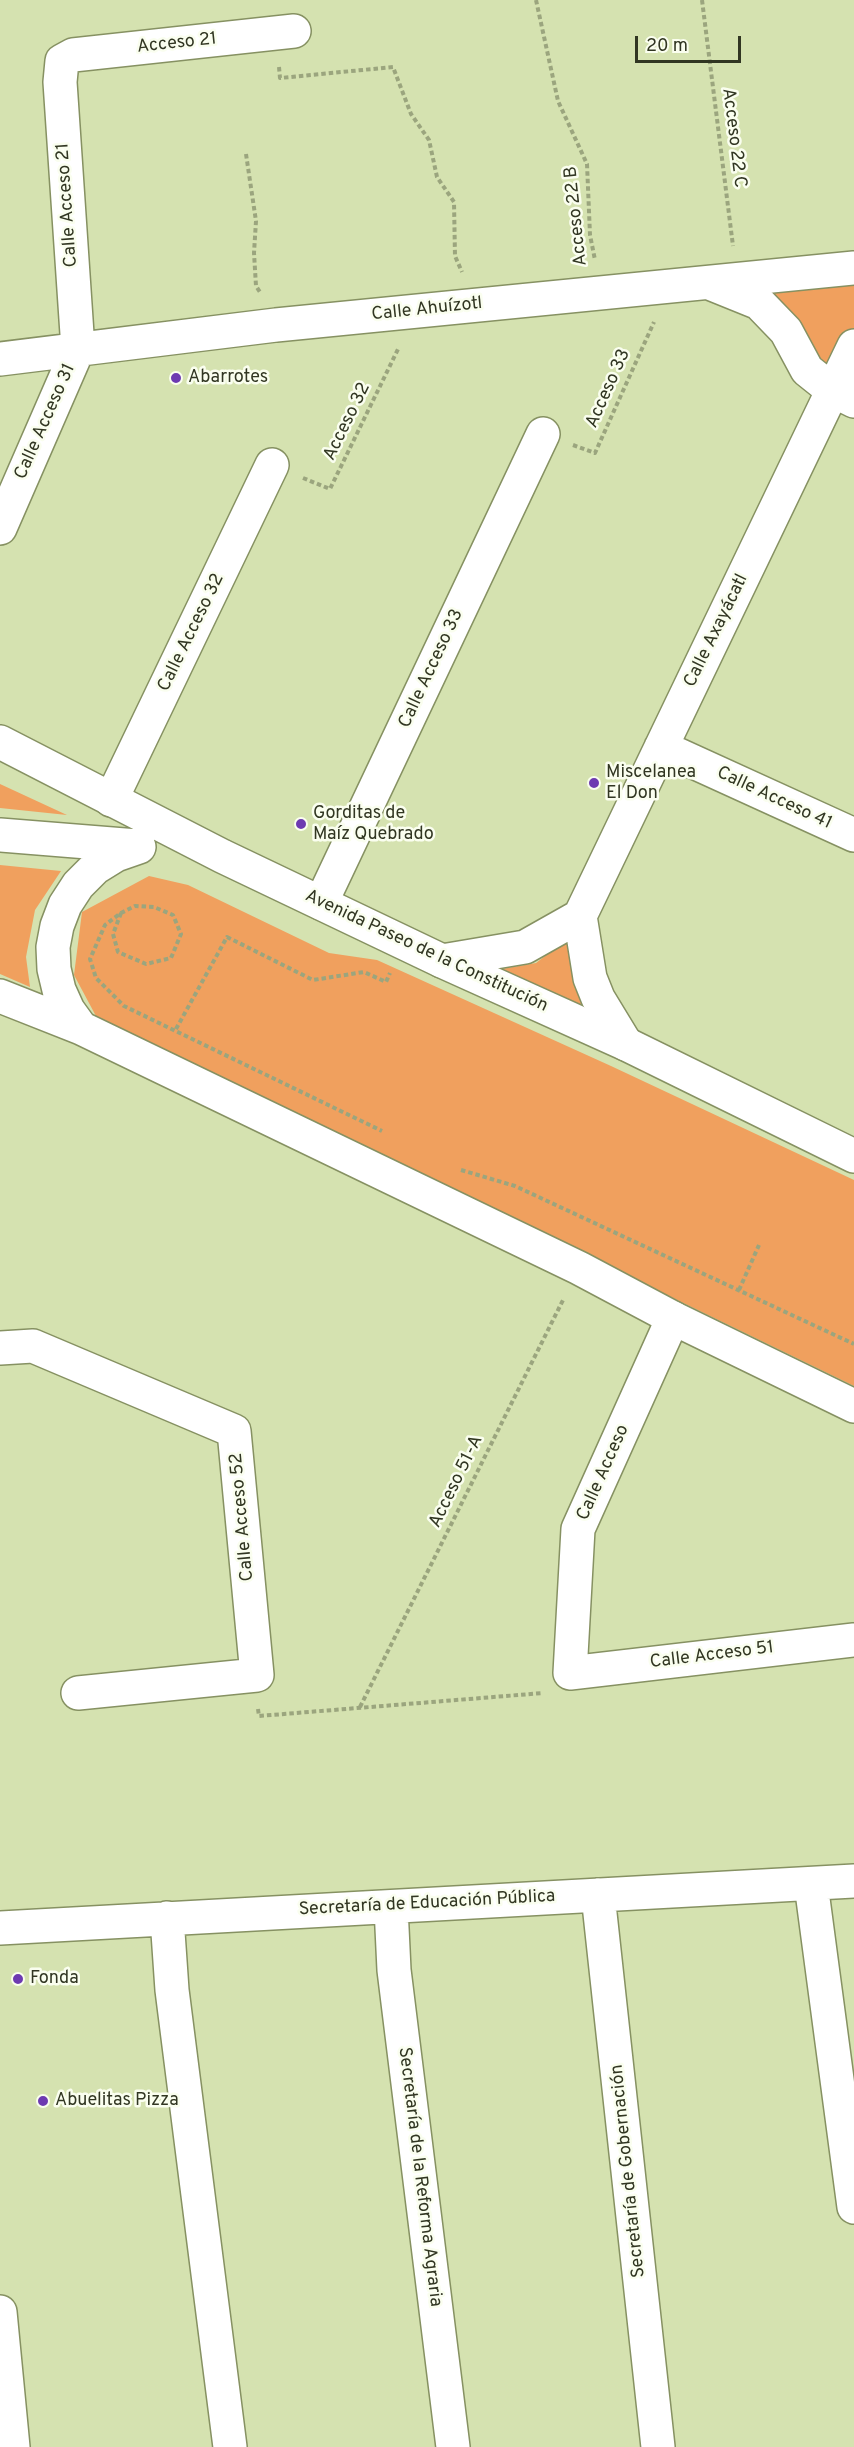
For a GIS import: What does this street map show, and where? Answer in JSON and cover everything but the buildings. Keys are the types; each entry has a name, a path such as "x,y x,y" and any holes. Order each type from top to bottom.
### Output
{"street":[{"name":"Acceso 21","path":"62,61 73,56 285,32"},
{"name":"Calle Acceso 21","path":"62,61 60,82 78,350"},
{"name":"Calle Ahuízotl","path":"0,359 276,325 854,268"},
{"path":"722,281 759,303 786,331 807,370 843,396"},
{"name":"Calle Axayácatl","path":"580,916 661,747 843,396 854,346"},
{"name":"Calle Acceso 31","path":"0,528 78,350"},
{"name":"Calle Acceso 33","path":"321,903 543,434"},
{"name":"Calle Acceso 32","path":"111,800 272,465"},
{"name":"Avenida Paseo de la Constitución","path":"0,742 222,856 442,961 626,1044 854,1156"},
{"name":"Calle Acceso 41","path":"661,747 854,835"},
{"path":"0,835 222,856"},
{"path":"81,1028 68,1010 59,990 54,969 57,926 65,905 78,885 95,868 116,855 139,847"},
{"path":"442,961 525,947 580,916 590,978 598,998 626,1044"},
{"path":"0,996 81,1028 579,1268 673,1318 854,1406"},
{"name":"Calle Acceso","path":"570,1673 578,1529 673,1318"},
{"name":"Calle Acceso 52","path":"0,1348 33,1346 234,1431 257,1675"},
{"name":"Calle Acceso 51","path":"570,1673 854,1640"},
{"path":"78,1693 257,1675"},
{"name":"Secretaría de Educación Pública","path":"0,1928 854,1881"},
{"path":"811,1884 854,2207"},
{"name":"Secretaría de Gobernación","path":"598,1895 658,2447"},
{"name":"Secretaría de la Reforma Agraria","path":"392,1906 394,1970 453,2447"},
{"path":"166,1918 172,1990 230,2447"},
{"path":"0,2312 13,2447"}],"path":[{"name":"Acceso 22 B","path":"536,0 558,100 587,164 590,235 600,293"},
{"name":"Acceso 22 C","path":"702,0 722,281"},
{"path":"285,32 280,78 393,67 411,114 429,140 437,177 454,202 455,256 476,305"},
{"path":"246,154 256,221 254,253 256,286 272,307 276,325"},
{"name":"Acceso 33","path":"543,434 595,453 670,286"},
{"name":"Acceso 32","path":"272,465 330,489 417,311"},
{"path":"121,913 113,934 118,952 146,964 171,958 181,934 172,915 154,907 135,906 121,913 105,925 90,959 96,978 124,1006 176,1029 385,1133"},
{"path":"176,1029 227,937 313,980 364,972 386,982 404,943"},
{"path":"459,1169 515,1186 854,1344"},
{"path":"739,1290 759,1245"},
{"name":"Acceso 51-A","path":"360,1707 579,1268"},
{"path":"257,1675 259,1716 568,1691 570,1673"}],"shaded area":[{"path":"854,268 854,346 832,390 786,331 707,283"},
{"path":"0,784 67,815 0,808"},
{"path":"0,865 61,871 35,910 26,957 30,987 0,974"},
{"path":"149,876 188,885 329,953 377,960 854,1180 854,1386 97,1018 74,975 82,912"},
{"path":"566,940 574,984 585,1007 496,970 536,963"}],"place":[{"name":"Abarrotes","path":"176,378"},
{"name":"Miscelanea El Don","path":"594,783"},
{"name":"Gorditas de Maíz Quebrado","path":"301,824"},
{"name":"Fonda","path":"18,1979"},
{"name":"Abuelitas Pizza","path":"43,2101"}]}
